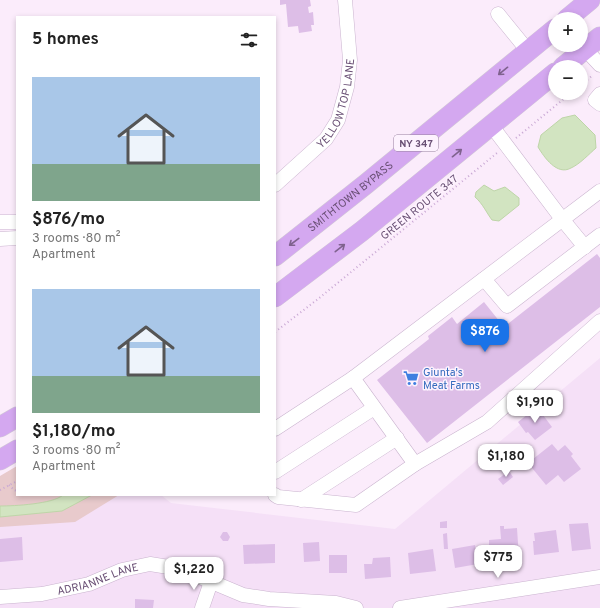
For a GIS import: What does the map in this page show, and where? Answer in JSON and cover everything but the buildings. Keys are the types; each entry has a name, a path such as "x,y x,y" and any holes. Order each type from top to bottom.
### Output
{"highway":[{"path":"575,12 590,0"},
{"name":"SMITHTOWN BYPASS","path":"276,255 360,189 548,35"},
{"path":"572,60 593,43"},
{"name":"NY 347","path":"276,296 362,231 548,79"},
{"path":"0,427 16,418"},
{"path":"0,460 16,451"}],"street":[{"name":"YELLOW TOP LANE","path":"276,184 326,140 338,120 347,87 350,60 345,0"},
{"path":"498,14 528,51"},
{"path":"593,43 598,69"},
{"path":"600,94 595,100 600,104"},
{"path":"491,125 585,247"},
{"path":"276,428 353,378 600,191"},
{"path":"0,222 16,222"},
{"path":"0,239 16,238"},
{"path":"484,279 506,306 599,238"},
{"path":"276,496 301,500 356,505 415,464 487,422 600,321"},
{"path":"353,378 415,464"},
{"path":"276,471 374,408"},
{"path":"301,500 397,438"},
{"name":"ADRIANNE LANE","path":"0,597 42,594 89,584 122,570 150,564 181,569 243,596 336,603 356,608"},
{"path":"400,608 600,578"},
{"path":"202,608 211,582"}],"path":[{"path":"588,78 598,69"},
{"name":"GREEN ROUTE 347","path":"276,331 563,100"},
{"path":"0,490 16,482"},
{"path":"9,485 16,491"}],"shaded area":[{"path":"575,115 595,135 596,148 571,168 561,170 556,168 547,160 538,147 541,135 562,118"},
{"path":"484,185 494,191 505,187 519,198 519,205 499,221 492,220 475,197 476,192"},
{"path":"600,358 600,608 0,608 0,482 16,494 16,496 162,496 171,503 395,529"},
{"path":"16,467 16,496 117,496 75,522 0,527 0,476"},
{"path":"61,496 90,496 62,511 0,517 0,506 23,505 51,501"}],"place":[{"name":"Giunta's Meat Farms","path":"411,378"}]}
